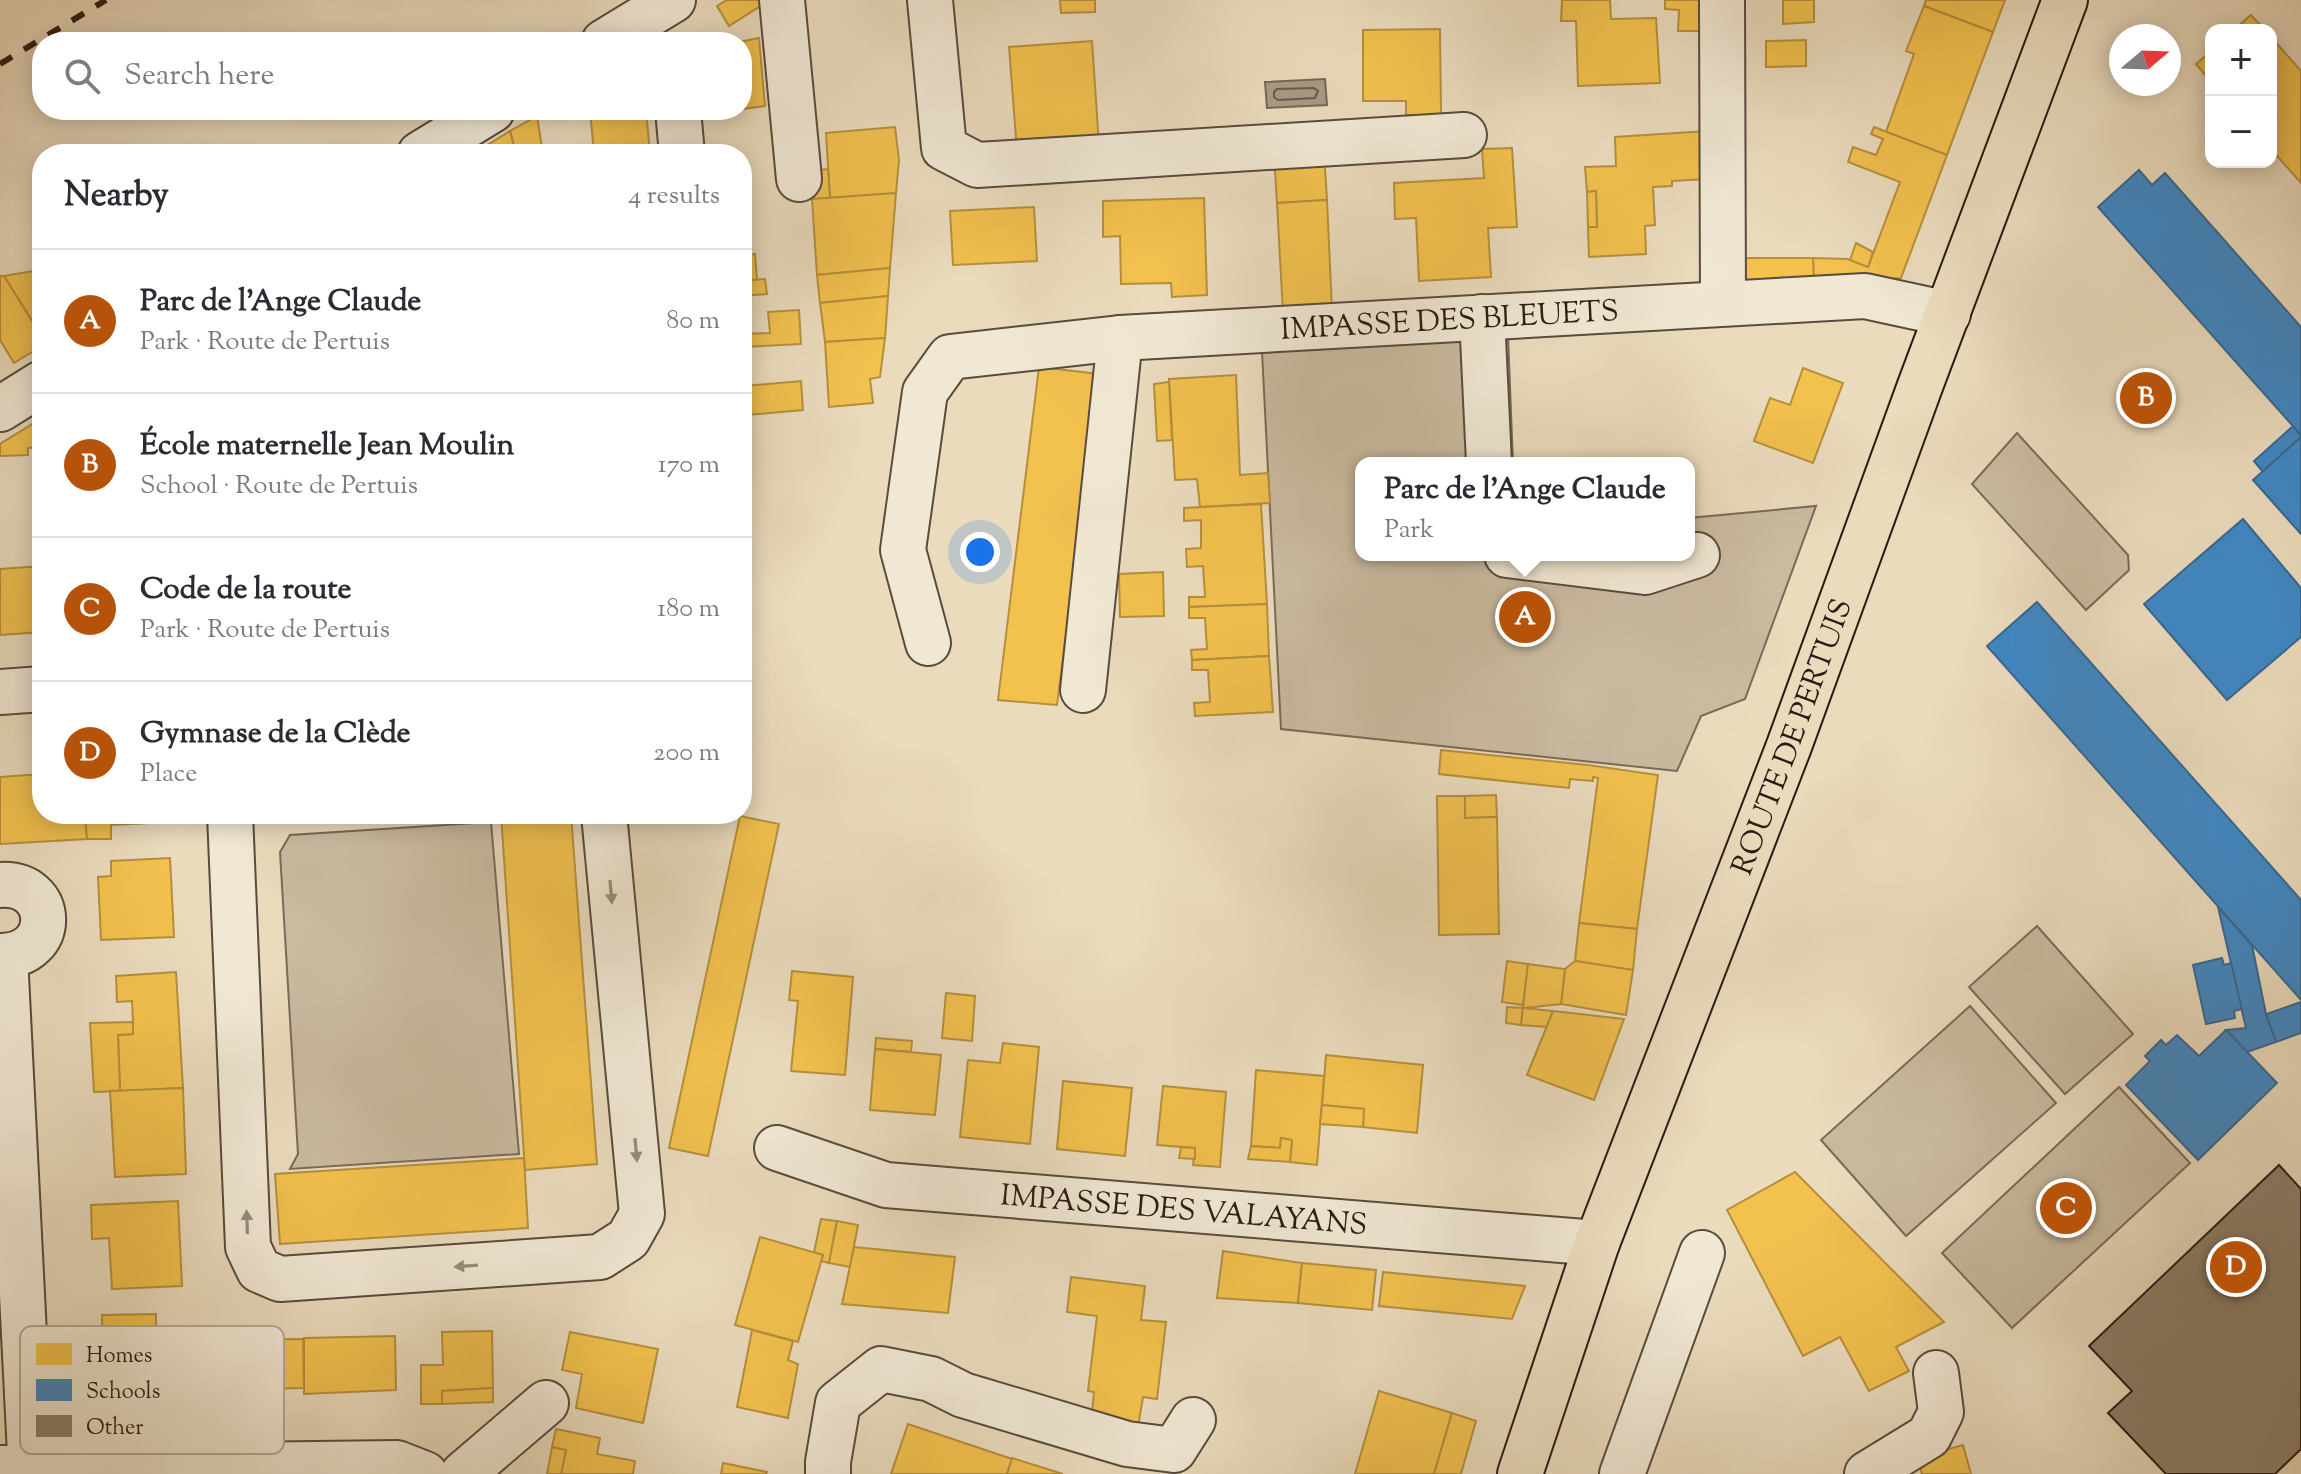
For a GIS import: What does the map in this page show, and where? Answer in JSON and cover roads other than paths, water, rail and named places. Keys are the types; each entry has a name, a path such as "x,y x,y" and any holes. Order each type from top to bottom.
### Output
{"main road":[{"name":"ROUTE DE PERTUIS","path":"1520,1474 1597,1243 1789,746 2065,0"}],"street":[{"path":"782,0 799,179"},
{"path":"930,0 944,148 977,165 1464,135"},
{"path":"1722,0 1723,303"},
{"path":"629,32 671,15"},
{"path":"436,144 476,120"},
{"path":"679,120 681,144"},
{"name":"IMPASSE DES BLEUETS","path":"928,643 903,550 925,392 950,357 1120,338 1865,296 1948,314"},
{"path":"1482,317 1489,457"},
{"path":"1083,690 1120,338"},
{"path":"0,409 32,389"},
{"path":"1556,561 1645,572 1679,561"},
{"path":"0,692 32,690"},
{"path":"230,824 248,1247 259,1270 280,1279 600,1257 628,1239 642,1214 605,824"},
{"path":"0,885 14,884 28,890 38,901 44,915 43,930 36,943 24,953 2,956 20,1470 397,1463 425,1474"},
{"name":"IMPASSE DES VALAYANS","path":"777,1148 886,1185 1597,1243"},
{"path":"1622,1474 1702,1253"},
{"path":"828,1474 838,1403 881,1369 931,1379 963,1395 1127,1444 1174,1450 1193,1420"},
{"path":"1867,1474 1929,1436 1941,1412 1936,1373"},
{"path":"463,1474 546,1403"}],"water":[{"path":"1325,79 1327,105 1267,108 1265,82"}],"railway":[{"path":"53,32 106,0"},
{"path":"0,64 32,45"}],"place":[{"name":"École maternelle Jean Moulin","path":"2146,398"},
{"name":"Parc de l'Ange Claude","path":"1525,617"},
{"name":"Code de la route","path":"2066,1208"},
{"name":"Gymnase de la Clède","path":"2236,1267"}]}
